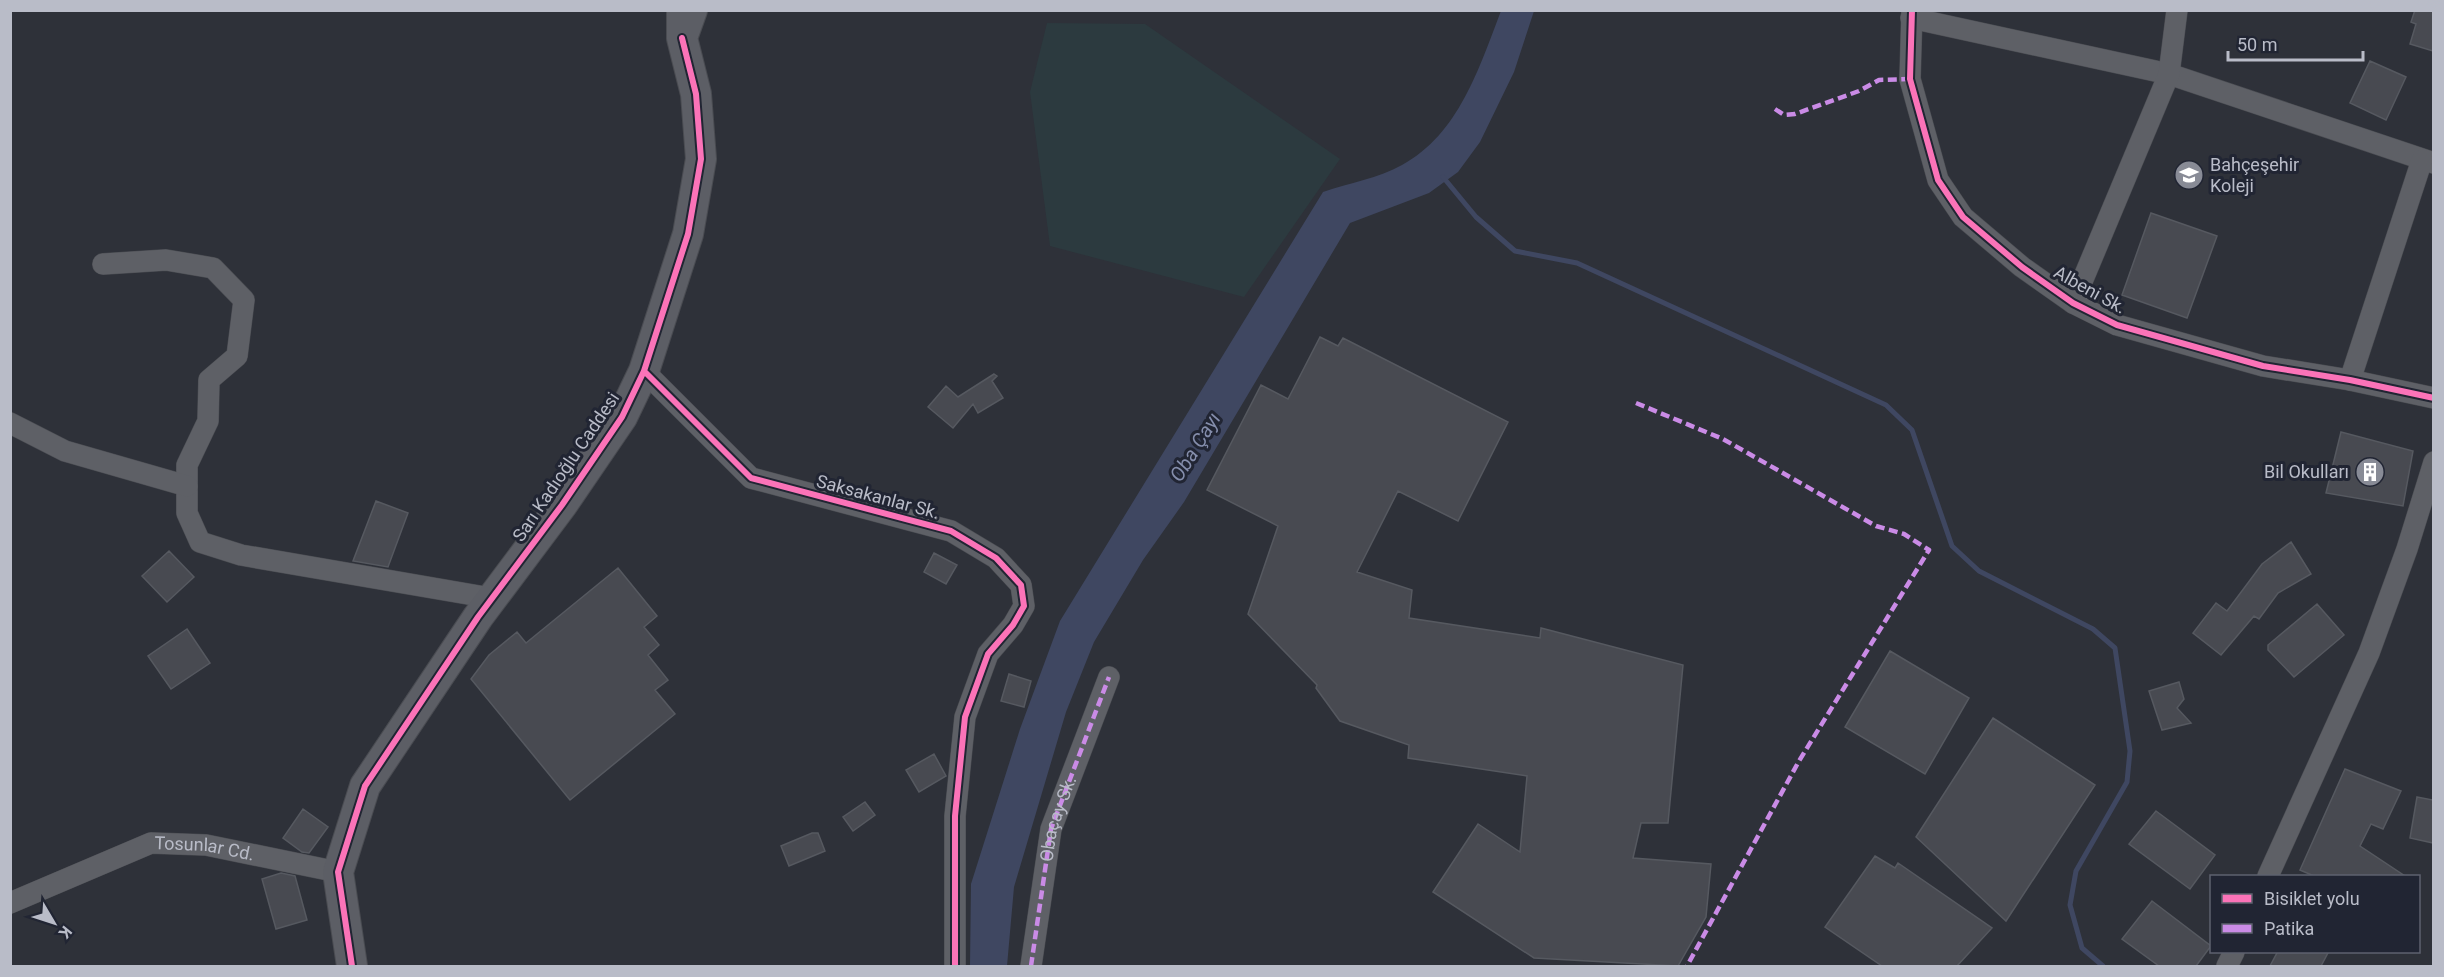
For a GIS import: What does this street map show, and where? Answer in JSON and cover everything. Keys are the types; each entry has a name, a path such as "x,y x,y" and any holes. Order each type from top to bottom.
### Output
{"street":[{"path":"682,24 692,10"},
{"name":"Albeni Sk.","path":"2073,303 2169,74 2177,10"},
{"name":"Albeni Sk.","path":"2428,161 2169,74 1912,14 1910,79 1938,180 1963,217 2022,267 2073,303 2117,325 2263,366 2350,380 2433,398"},
{"name":"Sarı Kadıoğlu Caddesi","path":"338,872 365,786 491,598 562,505 622,417 644,370 688,234 701,159 696,94 682,24"},
{"path":"2350,380 2428,161"},
{"path":"103,264 166,260 213,268 244,300 237,356 209,380 208,421 187,465 187,513 200,542 241,555 491,598"},
{"name":"Saksakanlar Sk.","path":"644,370 751,478 951,531 996,558 1021,585 1024,606 1013,625 988,654 965,717 955,816 955,966"},
{"path":"10,423 65,451 187,486"},
{"path":"2268,875 2369,653 2408,549 2433,462"},
{"name":"Obaçay Sk.","path":"1031,966 1051,829 1109,677"},
{"name":"Tosunlar Cd.","path":"10,903 151,843 206,845 338,872"},
{"path":"338,872 352,966"}],"shaded area":[{"path":"1047,23 1145,24 1340,159 1244,297 1050,246 1030,92"}],"water":[{"name":"Oba Çayı","path":"1501,11 1534,11 1514,72 1480,142 1458,172 1429,193 1350,223 1184,502 1143,560 1094,642 1066,712 1014,887 1007,966 970,966 971,884 1020,729 1060,621 1323,192 1393,170 1422,152 1438,136 1453,118 1465,98"}],"building":[{"path":"2415,10 2433,10 2433,51 2410,44 2416,24 2411,22"},
{"path":"2370,61 2406,77 2386,120 2350,103"},
{"name":"Bahçeşehir Koleji","path":"2151,213 2217,236 2187,318 2122,295"},
{"path":"1320,337 1338,346 1343,338 1508,422 1458,521 1398,491 1357,572 1412,590 1409,618 1540,638 1541,628 1683,665 1668,823 1641,823 1633,858 1711,864 1706,917 1678,966 1534,958 1433,892 1478,824 1520,852 1527,776 1408,758 1409,745 1340,721 1316,688 1317,685 1248,614 1278,526 1207,490 1261,385 1288,399"},
{"path":"994,374 997,376 992,381 1003,398 978,413 973,404 953,428 928,407 946,386 958,397"},
{"name":"Bil Okulları","path":"2341,432 2413,451 2403,506 2326,493"},
{"path":"376,501 408,513 388,567 353,561"},
{"path":"2291,542 2311,574 2278,593 2259,619 2254,616 2221,655 2193,633 2216,603 2227,611 2262,564"},
{"path":"169,551 194,577 167,602 142,576"},
{"path":"934,553 957,565 946,584 924,572"},
{"path":"618,568 657,616 644,627 659,645 648,655 668,680 655,690 675,714 570,800 471,679 489,655 517,632 526,643"},
{"path":"2317,604 2344,635 2294,677 2268,650 2268,645"},
{"path":"187,629 210,663 171,689 148,656"},
{"path":"1890,651 1969,698 1925,774 1845,727"},
{"path":"1009,674 1031,681 1024,707 1001,701"},
{"path":"2179,682 2184,699 2177,708 2191,723 2162,730 2149,691"},
{"path":"1993,718 2095,785 2006,921 1916,837"},
{"path":"934,754 946,776 919,792 906,770"},
{"path":"2345,769 2401,791 2383,829 2371,824 2360,846 2404,875 2312,875 2300,870"},
{"path":"2417,797 2433,800 2433,843 2410,838"},
{"path":"865,802 875,815 853,831 843,817"},
{"path":"303,809 328,827 309,853 302,852 283,838"},
{"path":"2156,811 2215,855 2190,889 2129,844"},
{"path":"812,833 818,833 825,851 789,866 781,846"},
{"path":"1875,856 1895,868 1898,863 1992,928 1957,966 1882,966 1825,927"},
{"path":"281,873 295,876 307,920 276,929 262,879"},
{"path":"2152,901 2210,947 2196,966 2159,966 2122,939"},
{"path":"2277,953 2328,953 2321,966 2270,966"}],"waterway":[{"path":"1443,177 1476,217 1515,251 1577,263 1886,405 1912,430 1952,546 1979,571 2093,629 2115,648 2130,751 2127,782 2076,871 2070,905 2082,948 2103,966"}],"marked path":[{"path":"1775,109 1784,115 1795,114 1859,91 1879,80 1910,79"},
{"path":"1636,403 1723,439 1876,526 1904,534 1929,550 1799,761 1687,966"},
{"path":"1031,966 1051,829 1109,677"}],"cycle path":[{"path":"1912,10 1910,79 1938,180 1963,217 2022,267 2073,303 2117,325 2263,366 2350,380 2434,398"},
{"path":"352,966 338,872 365,786 478,617 562,505 622,417 644,371 688,234 701,159 696,94 682,38"},
{"path":"644,371 751,478 951,531 996,558 1021,585 1024,606 1013,625 988,654 965,717 955,816 955,966"}],"place":[{"name":"Bahçeşehir Koleji","path":"2189,175"},
{"name":"Bil Okulları","path":"2370,472"}]}
